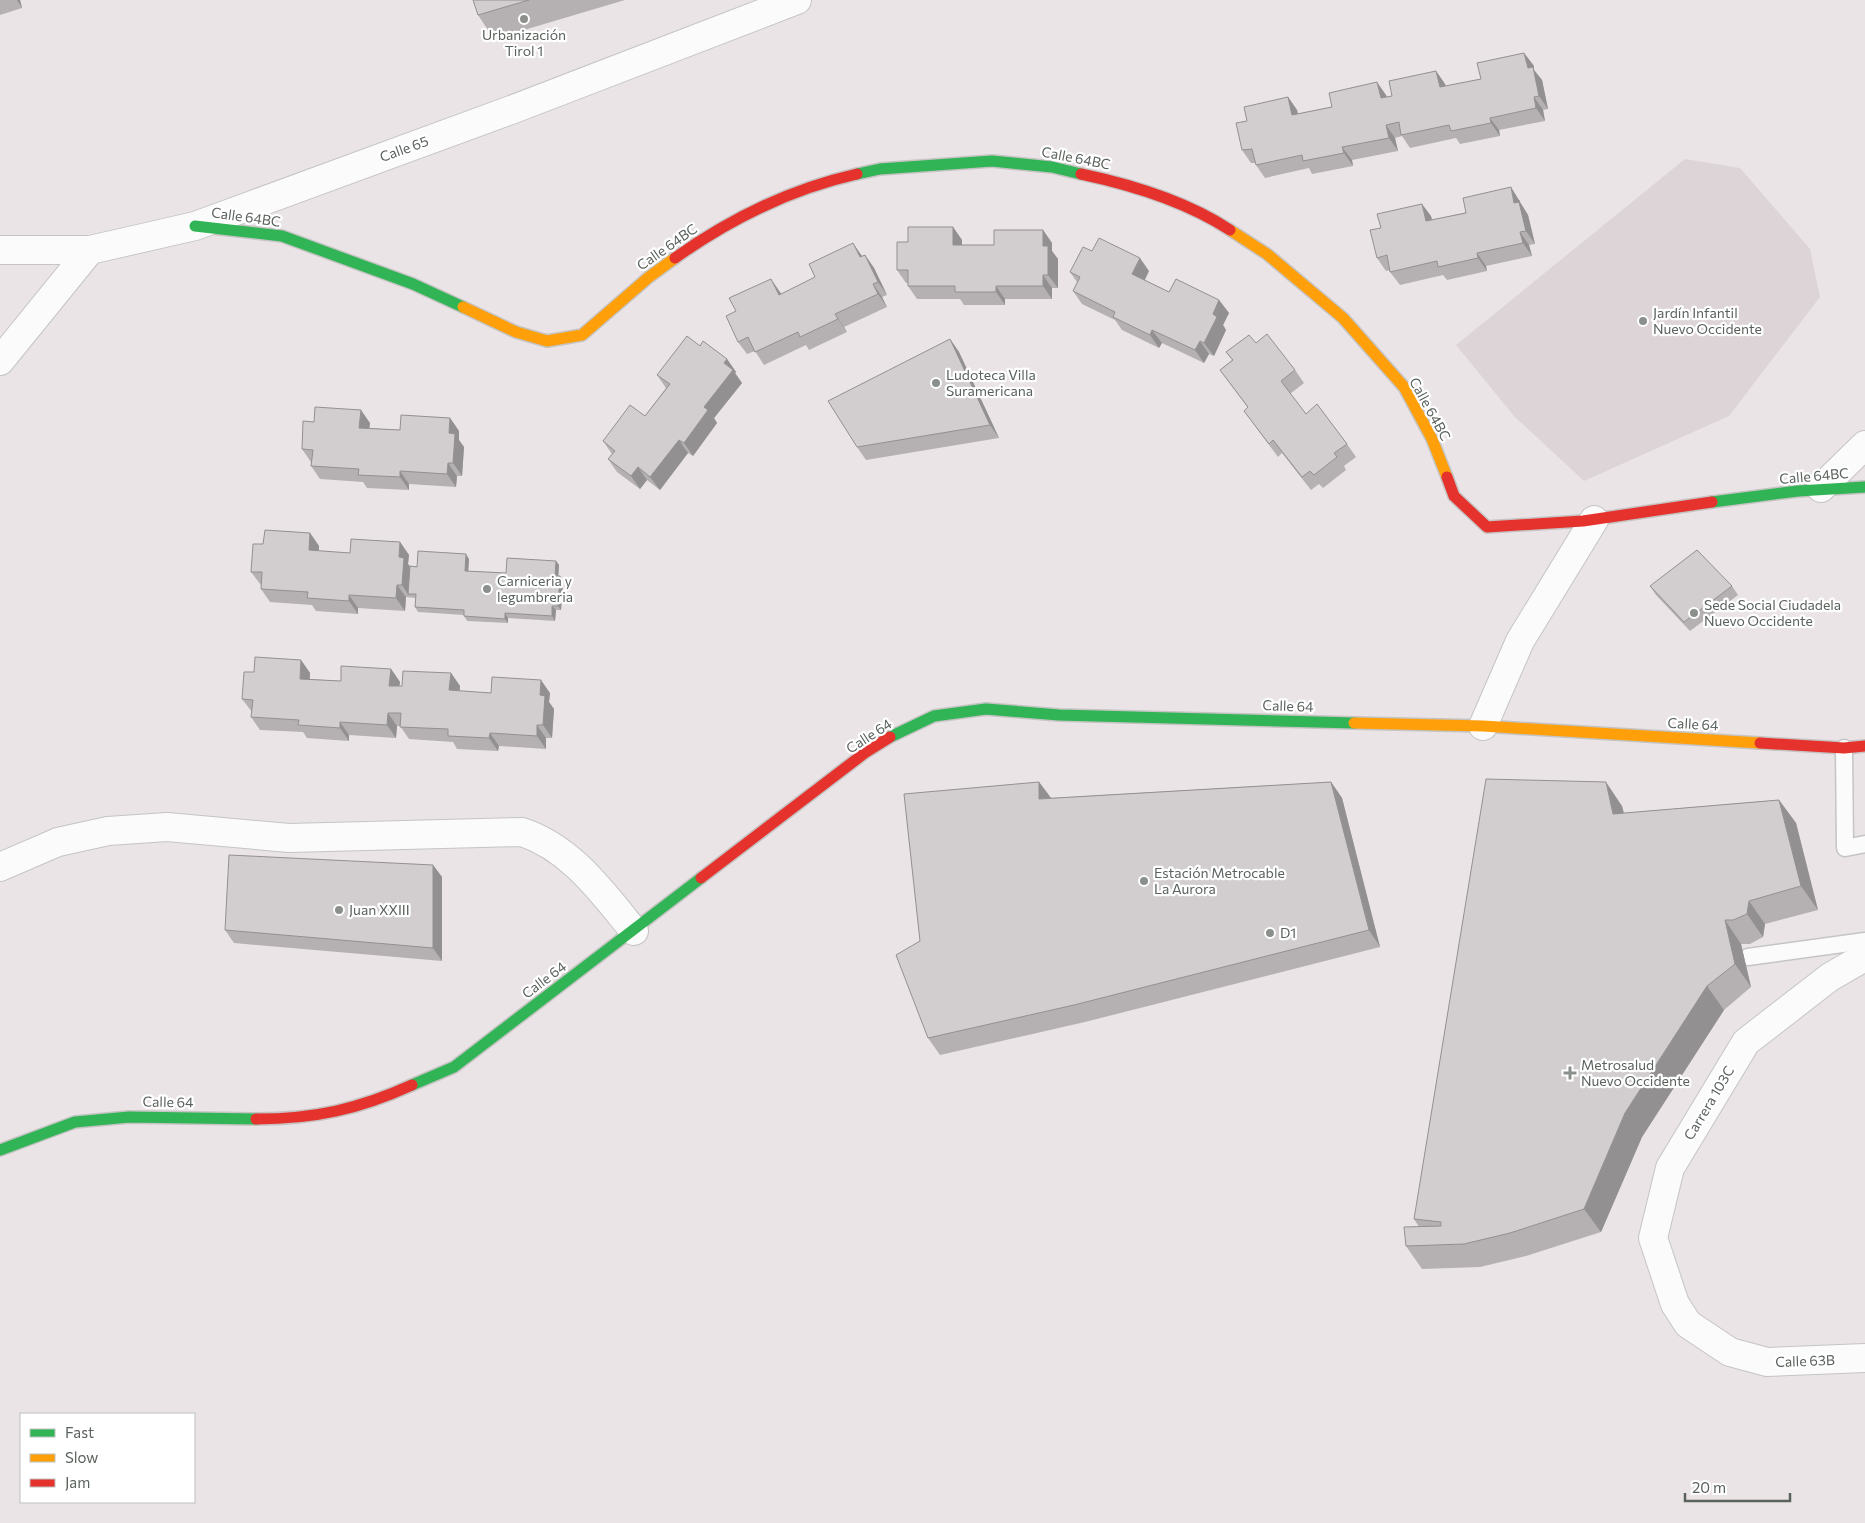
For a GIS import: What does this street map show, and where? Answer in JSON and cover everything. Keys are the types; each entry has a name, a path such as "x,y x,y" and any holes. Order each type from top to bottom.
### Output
{"street":[{"name":"Calle 65","path":"0,250 90,250 195,226 511,110 797,0"},
{"name":"Calle 64BC","path":"195,226 282,236 414,284 516,332 547,341 582,335 649,277 698,242 736,219 774,201 830,180 880,168 930,164 992,161 1052,167 1123,183 1207,215 1267,254 1343,318 1404,387 1432,439 1454,496 1487,527 1517,522 1594,520 1821,488 1865,487"},
{"path":"2,350 90,250"},
{"path":"1821,488 1865,445"},
{"path":"1483,726 1520,641 1594,520"},
{"name":"Calle 64","path":"0,1150 75,1122 129,1117 284,1119 340,1112 397,1092 454,1067 866,752 893,735 941,714 997,709 1059,715 1483,726 1844,748 1865,746"},
{"path":"0,867 58,842 108,831 147,828 167,827 289,838 522,832 542,839 556,847 594,882 634,930"},
{"name":"Carrera 103C","path":"1675,1304 1653,1238 1670,1168 1746,1042 1830,977 1865,957"},
{"name":"Calle 63B","path":"1675,1304 1688,1324 1730,1352 1768,1362 1865,1358"}],"lane":[{"path":"1844,748 1845,848 1865,844"},
{"path":"1748,957 1865,941"}],"shaded area":[{"name":"Jardín Infantil Nuevo Occidente","path":"1685,159 1740,168 1810,249 1820,297 1729,416 1584,481 1514,416 1456,345"}],"building":[{"path":"473,0 529,0 478,15"},
{"path":"1524,53 1528,68 1533,67 1539,96 1534,97 1536,108 1490,118 1491,123 1451,131 1449,125 1401,135 1399,122 1386,125 1389,138 1342,147 1344,153 1303,161 1302,155 1256,165 1252,149 1242,150 1236,123 1247,121 1244,107 1288,97 1292,115 1332,107 1329,93 1377,82 1381,98 1392,96 1389,81 1436,71 1440,87 1481,79 1477,63"},
{"path":"1511,187 1514,203 1519,202 1526,231 1520,232 1523,243 1477,253 1478,258 1438,267 1437,261 1390,272 1387,255 1377,258 1370,230 1381,228 1377,214 1422,204 1426,221 1466,213 1463,198"},
{"path":"908,227 953,227 953,245 994,245 994,230 1043,230 1043,246 1048,246 1048,275 1043,275 1043,286 996,286 996,292 955,292 955,286 908,286 908,270 897,270 897,242 908,242"},
{"path":"1099,238 1140,258 1132,274 1169,292 1176,279 1219,300 1213,314 1217,317 1204,343 1200,341 1195,350 1152,330 1150,335 1113,317 1115,312 1073,291 1080,277 1070,272 1083,247 1092,251"},
{"path":"853,243 860,257 865,255 878,282 873,284 878,294 835,314 838,319 800,337 798,332 755,352 748,337 738,342 726,316 736,311 729,298 771,279 779,295 815,277 809,264"},
{"path":"1267,334 1295,370 1281,381 1306,414 1317,404 1347,444 1334,453 1337,457 1314,475 1310,471 1302,477 1273,440 1269,444 1244,411 1248,407 1220,370 1233,360 1226,352 1249,335 1256,343"},
{"path":"687,336 700,346 703,341 727,359 724,363 733,370 704,407 708,410 684,443 679,440 650,477 638,467 631,476 608,459 615,451 603,441 630,405 645,416 670,384 657,375"},
{"name":"Ludoteca Villa Suramericana","path":"950,339 990,425 857,447 828,401"},
{"path":"315,407 361,410 359,428 400,430 401,415 450,418 449,433 455,434 453,463 448,463 447,474 400,471 400,477 358,475 359,469 311,466 313,450 302,449 303,421 314,422"},
{"path":"265,530 310,533 309,550 350,553 351,539 400,542 399,557 404,558 402,585 397,585 396,598 349,595 349,601 307,598 308,592 261,589 262,572 251,572 253,544 263,544"},
{"name":"Sede Social Ciudadela Nuevo Occidente","path":"1697,550 1732,586 1684,622 1650,586"},
{"name":"Carniceria y legumbreria","path":"418,551 466,554 465,571 506,573 507,558 556,561 555,576 560,576 558,606 552,606 552,616 505,613 505,619 464,616 464,610 415,607 416,594 408,594 410,566 417,567"},
{"path":"255,657 301,660 300,679 341,681 341,666 391,669 389,686 402,686 403,671 451,673 449,690 491,693 492,677 541,680 540,695 545,696 543,725 537,725 537,736 490,733 489,738 448,736 448,729 400,727 401,713 388,713 387,725 340,722 340,728 298,725 299,720 251,717 253,700 242,699 244,672 254,672"},
{"name":"Metrosalud Nuevo Occidente","path":"1486,779 1606,782 1613,814 1779,800 1801,886 1749,901 1747,914 1733,920 1725,920 1735,964 1707,986 1625,1113 1584,1209 1510,1233 1464,1244 1406,1246 1404,1227 1441,1226 1441,1222 1414,1219"},
{"name":"Estación Metrocable La Aurora","path":"1039,782 1039,799 1331,782 1369,930 1074,1005 928,1038 896,955 920,941 904,794"},
{"name":"Juan XXIII","path":"229,855 433,865 433,948 225,930"}],"traffic: fast":[{"path":"857,174 880,169 992,161 1052,167 1081,174"},
{"path":"195,226 282,236 413,284 463,307"},
{"path":"1712,502 1798,491 1865,487"},
{"path":"890,737 934,716 986,709 1059,715 1354,723"},
{"path":"412,1085 454,1067 701,878"},
{"path":"0,1150 75,1122 129,1117 256,1119"}],"traffic: slow":[{"path":"1230,230 1267,254 1343,318 1404,387 1432,439 1447,477"},
{"path":"463,307 516,332 547,341 582,335 649,277 675,258"},
{"path":"1354,723 1483,726 1760,743"}],"traffic: jam":[{"path":"675,258 739,218 762,207 808,188 857,174"},
{"path":"1081,174 1120,183 1177,202 1230,230"},
{"path":"1447,477 1454,496 1487,527 1583,521 1712,502"},
{"path":"701,878 866,752 890,737"},
{"path":"1760,743 1844,748 1865,746"},
{"path":"256,1119 298,1117 336,1111 374,1100 412,1085"}],"place":[{"name":"Urbanización Tirol 1","path":"524,19"},
{"name":"Jardín Infantil Nuevo Occidente","path":"1643,321"},
{"name":"Ludoteca Villa Suramericana","path":"936,383"},
{"name":"Carniceria y legumbreria","path":"487,589"},
{"name":"Sede Social Ciudadela Nuevo Occidente","path":"1694,613"},
{"name":"Estación Metrocable La Aurora","path":"1144,881"},
{"name":"Juan XXIII","path":"339,910"},
{"name":"D1","path":"1270,933"},
{"name":"Metrosalud Nuevo Occidente","path":"1570,1073"}]}
